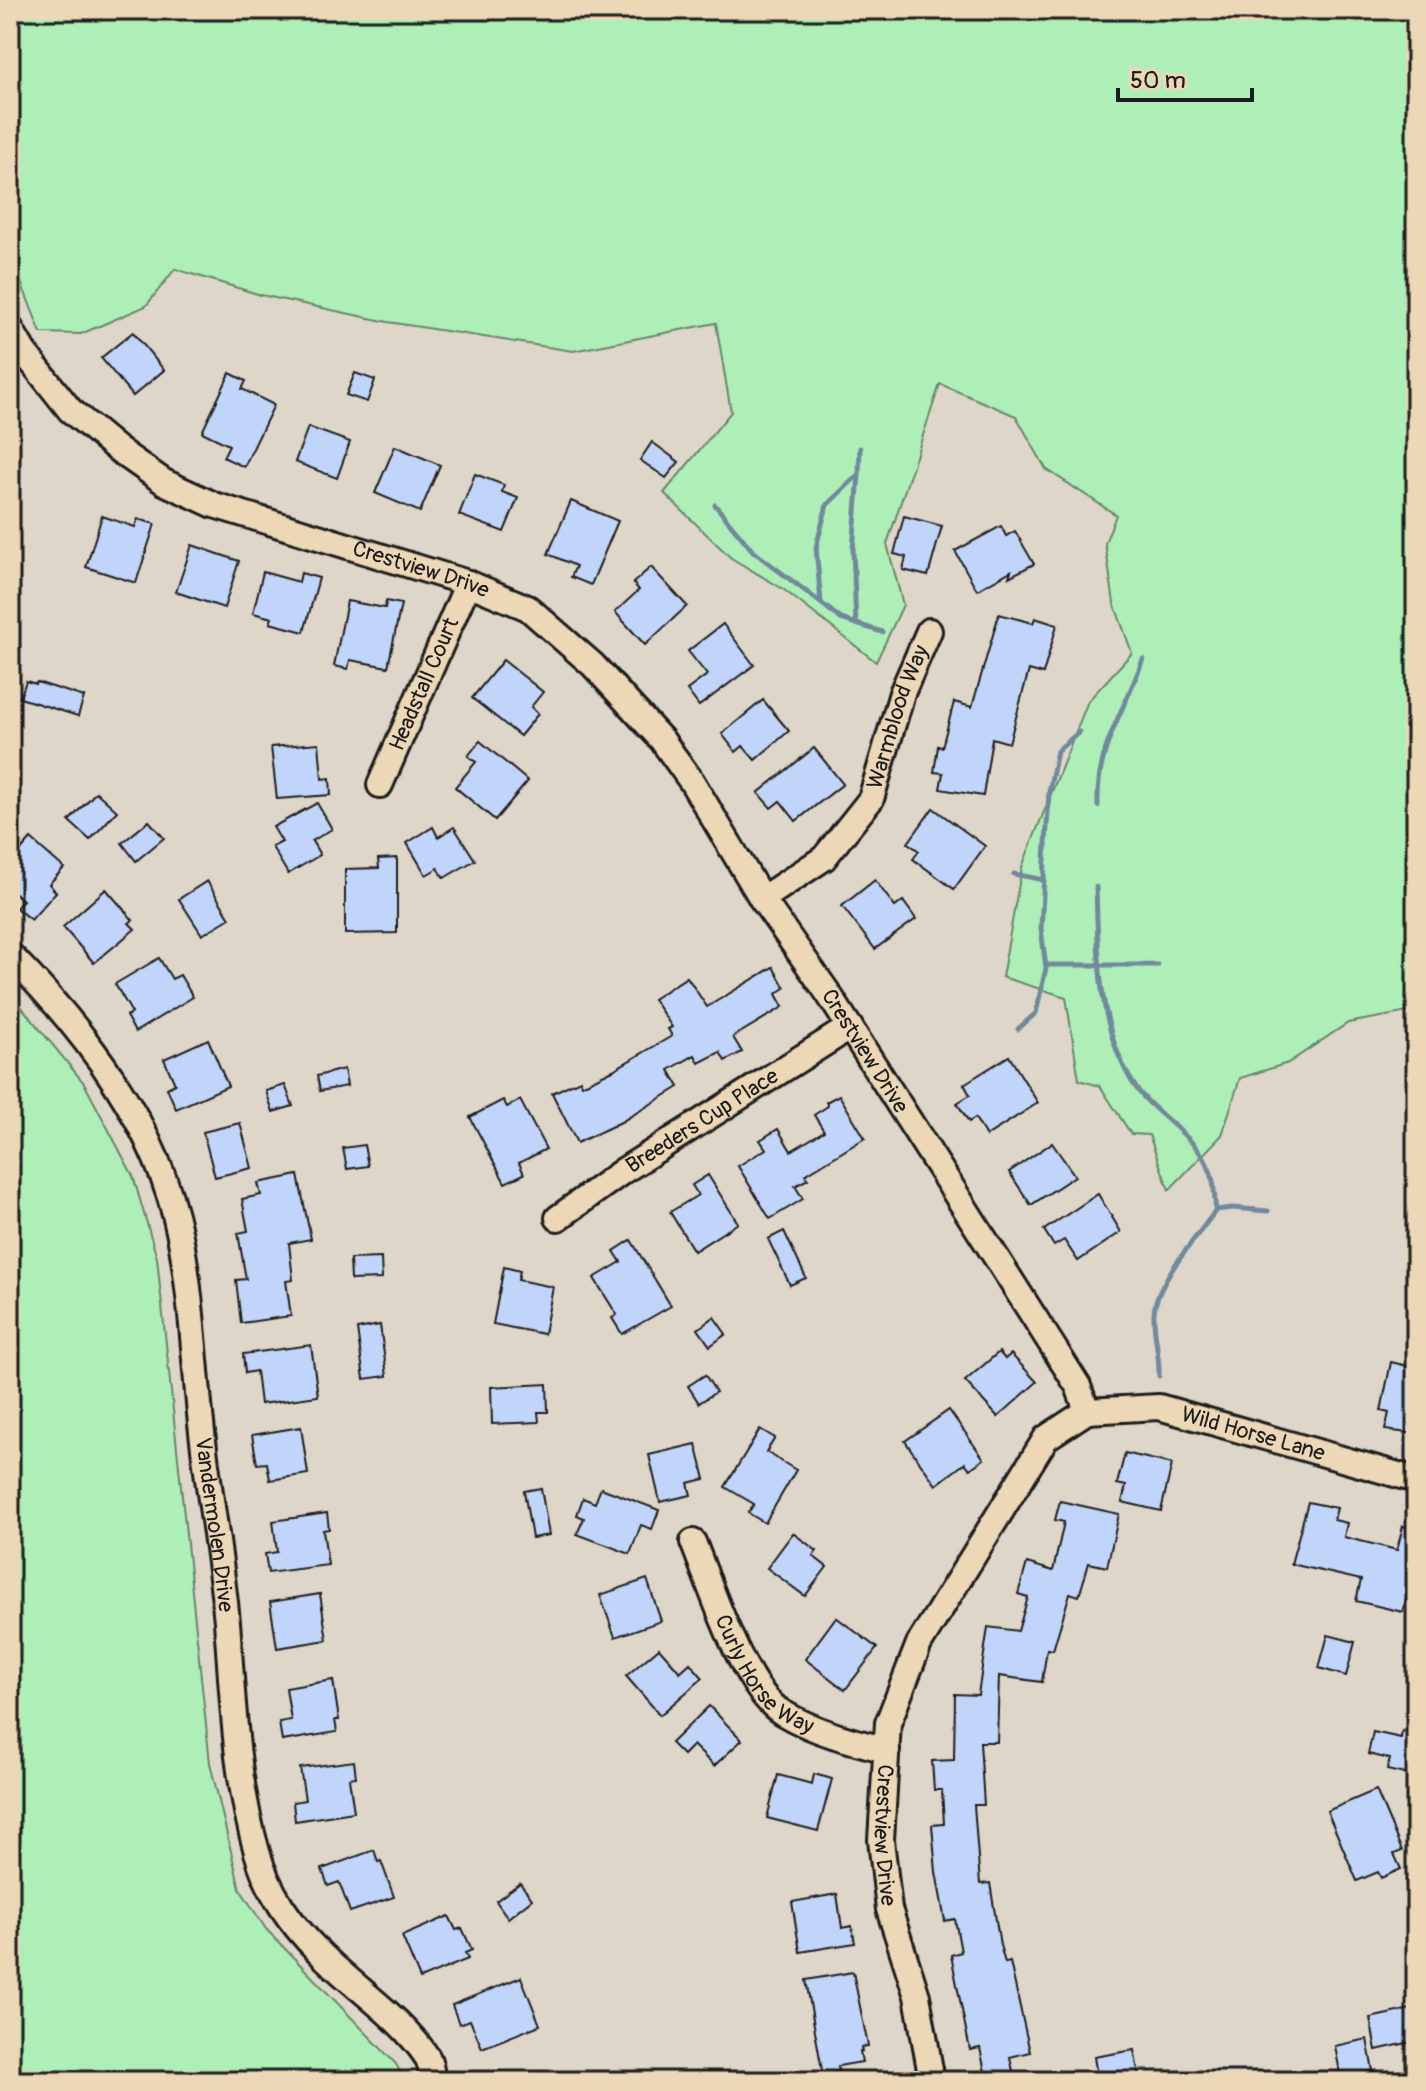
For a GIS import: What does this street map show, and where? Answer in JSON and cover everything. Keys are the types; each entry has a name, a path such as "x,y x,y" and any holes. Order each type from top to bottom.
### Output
{"street":[{"name":"Crestview Drive","path":"10,328 24,352 70,410 164,482 214,505 468,583 528,608 593,665 662,740 684,771 762,899 850,1027 1078,1386 1087,1411 1046,1438 919,1644 888,1723 881,1840 889,1909 917,1996 932,2081"},
{"name":"Headstall Court","path":"380,785 468,583"},
{"name":"Warmblood Way","path":"762,899 824,858 871,799 902,693 929,631"},
{"name":"Vandermolen Drive","path":"10,955 57,1002 104,1066 140,1124 165,1181 180,1235 226,1618 244,1802 269,1888 290,1920 319,1953 409,2036 429,2059 433,2081"},
{"name":"Breeders Cup Place","path":"558,1218 623,1171 850,1027"},
{"name":"Wild Horse Lane","path":"1087,1411 1159,1407 1416,1480"},
{"name":"Curly Horse Way","path":"693,1542 745,1670 780,1712 828,1735 887,1750"}],"green space":[{"path":"10,10 1416,10 1416,1017 1408,1012 1348,1023 1288,1063 1240,1078 1222,1135 1169,1190 1149,1135 1131,1134 1100,1086 1079,1080 1066,997 1002,977 1022,867 1088,701 1132,653 1114,603 1105,543 1116,515 1046,469 1016,416 940,384 887,544 903,605 876,662 783,589 731,558 664,493 731,412 716,323 573,351 388,322 261,295 175,269 146,306 81,334 41,333 19,277 10,241"},
{"path":"10,993 84,1083 133,1176 157,1258 210,1763 240,1889 266,1929 396,2064 405,2081 10,2081"}],"building":[{"path":"133,332 164,370 133,396 101,358"},
{"path":"230,373 246,381 242,389 274,405 244,467 223,457 229,445 202,432"},
{"path":"355,373 375,380 367,402 346,395"},
{"path":"308,427 350,442 337,478 295,462"},
{"path":"652,442 679,462 666,478 640,460"},
{"path":"395,446 440,465 420,512 375,493"},
{"path":"475,474 504,485 502,492 518,498 504,532 459,515"},
{"path":"571,501 618,521 591,585 571,577 576,566 548,554"},
{"path":"102,516 135,527 138,519 155,524 136,583 86,567"},
{"path":"904,516 942,526 928,576 903,570 906,557 894,554"},
{"path":"1001,526 1006,536 1015,531 1034,564 1009,577 1011,571 977,590 955,551"},
{"path":"192,545 239,561 224,608 176,592"},
{"path":"651,567 687,606 645,645 615,612 639,590 633,583"},
{"path":"263,572 299,582 301,573 319,578 304,632 270,623 272,618 253,613"},
{"path":"347,601 385,608 386,601 401,604 388,667 350,660 348,669 334,666"},
{"path":"999,614 1033,623 1035,618 1057,625 1043,674 1029,670 1009,743 992,738 983,796 940,789 943,773 934,772 938,746 942,747 954,702 972,707"},
{"path":"723,624 754,665 699,706 687,690 707,675 688,651"},
{"path":"503,660 543,692 531,707 538,714 520,736 472,698"},
{"path":"26,681 84,697 78,716 20,698"},
{"path":"763,700 789,731 755,760 743,746 736,752 722,734"},
{"path":"480,741 528,781 495,820 455,787 476,762 468,756"},
{"path":"319,743 322,779 330,778 331,795 277,799 271,747"},
{"path":"814,748 843,784 796,821 780,801 771,808 758,793"},
{"path":"96,792 117,811 90,840 69,821"},
{"path":"317,803 332,829 312,841 320,855 288,874 272,847 282,842 273,827"},
{"path":"933,808 985,846 954,889 913,859 919,851 908,843"},
{"path":"149,821 164,838 136,861 122,843"},
{"path":"433,827 438,837 454,827 475,860 444,878 438,868 426,875 407,843"},
{"path":"31,839 64,868 49,884 56,892 31,920 16,908 23,900 10,889 10,863"},
{"path":"397,858 397,933 345,934 345,869 379,868 378,859"},
{"path":"875,880 895,907 903,901 916,919 875,949 842,906"},
{"path":"207,881 230,918 202,935 179,899"},
{"path":"106,889 133,920 129,923 135,929 94,963 63,927"},
{"path":"159,958 172,979 180,975 193,997 135,1032 126,1016 132,1013 115,984"},
{"path":"773,967 785,988 776,994 783,1007 733,1037 742,1052 725,1061 720,1052 699,1063 695,1055 669,1070 679,1087 621,1122 577,1143 552,1093 580,1080 582,1085 672,1036 668,1029 672,1027 653,999 687,977 707,1007"},
{"path":"208,1039 228,1086 176,1109 167,1088 175,1084 164,1059"},
{"path":"1009,1056 1038,1103 986,1136 975,1118 969,1122 957,1103 970,1095 964,1084"},
{"path":"344,1069 347,1086 320,1091 317,1076"},
{"path":"285,1085 293,1106 273,1112 266,1091"},
{"path":"839,1095 865,1138 805,1175 808,1179 795,1186 803,1199 770,1219 738,1166 766,1149 760,1140 778,1129 791,1151 824,1131 814,1115 828,1106 826,1102"},
{"path":"503,1100 507,1107 520,1100 546,1149 519,1163 524,1174 505,1183 470,1117"},
{"path":"240,1123 252,1168 215,1177 203,1132"},
{"path":"1052,1143 1075,1176 1031,1205 1009,1172"},
{"path":"364,1145 368,1166 347,1169 343,1148"},
{"path":"298,1175 311,1239 289,1243 293,1280 286,1281 291,1316 241,1323 236,1280 246,1279 238,1233 248,1231 242,1199 261,1195 258,1183"},
{"path":"708,1175 738,1223 694,1251 670,1212 698,1195 692,1185"},
{"path":"1098,1194 1121,1232 1078,1261 1064,1240 1054,1246 1044,1230"},
{"path":"784,1231 806,1278 790,1285 768,1239"},
{"path":"631,1240 671,1306 622,1334 612,1318 617,1315 594,1278 621,1262 614,1251"},
{"path":"381,1258 382,1279 351,1280 350,1259"},
{"path":"504,1267 520,1271 518,1280 553,1287 544,1334 493,1324"},
{"path":"714,1317 726,1334 710,1346 698,1329"},
{"path":"380,1325 387,1376 364,1379 357,1329"},
{"path":"311,1345 318,1396 260,1404 256,1371 245,1373 243,1354"},
{"path":"999,1352 1005,1359 1011,1354 1037,1382 998,1417 965,1381"},
{"path":"1391,1362 1416,1368 1416,1434 1385,1430 1389,1413 1381,1411"},
{"path":"705,1375 716,1392 699,1403 688,1386"},
{"path":"547,1384 548,1412 538,1412 539,1422 492,1424 491,1387"},
{"path":"949,1410 984,1459 970,1469 965,1463 936,1485 905,1441"},
{"path":"301,1427 308,1474 270,1480 267,1463 257,1464 252,1435"},
{"path":"760,1429 775,1438 766,1452 796,1470 765,1523 748,1513 754,1504 725,1487"},
{"path":"696,1444 705,1479 688,1483 691,1495 660,1502 649,1455"},
{"path":"1125,1453 1172,1464 1161,1511 1122,1502 1126,1486 1117,1484"},
{"path":"541,1488 549,1535 532,1538 524,1491"},
{"path":"601,1488 659,1510 652,1529 641,1525 630,1554 577,1534 584,1518 577,1515 583,1498 595,1503"},
{"path":"1060,1501 1119,1514 1107,1567 1089,1563 1079,1596 1070,1593 1053,1650 1047,1649 1042,1682 999,1676 997,1742 980,1742 984,1805 974,1805 980,1884 990,1883 1000,1945 1005,1963 1010,1962 1030,2052 1010,2057 1015,2081 987,2081 980,2048 970,2050 951,1955 961,1952 955,1919 945,1921 936,1872 932,1825 944,1824 942,1790 934,1790 932,1761 954,1760 955,1694 978,1695 988,1627 1018,1631 1028,1597 1018,1594 1027,1563 1053,1571 1064,1522 1055,1520"},
{"path":"1308,1502 1337,1508 1334,1520 1347,1523 1344,1537 1397,1550 1403,1526 1416,1529 1416,1560 1403,1612 1356,1601 1361,1580 1291,1564"},
{"path":"327,1513 329,1529 323,1530 328,1565 268,1573 265,1554 277,1552 273,1521"},
{"path":"793,1533 817,1551 813,1556 827,1567 805,1596 767,1568"},
{"path":"647,1579 661,1621 615,1637 600,1595"},
{"path":"320,1594 327,1640 277,1648 270,1602"},
{"path":"836,1617 877,1648 845,1690 805,1659"},
{"path":"1328,1635 1355,1642 1346,1676 1319,1668"},
{"path":"659,1648 680,1672 690,1663 703,1678 660,1715 626,1676"},
{"path":"333,1680 339,1720 335,1720 337,1732 282,1741 279,1722 291,1720 286,1688"},
{"path":"709,1706 742,1740 714,1766 693,1745 683,1755 671,1743"},
{"path":"1402,1731 1416,1734 1414,1776 1387,1770 1390,1759 1368,1754 1373,1732 1401,1738"},
{"path":"354,1761 356,1777 349,1778 354,1812 295,1821 293,1802 305,1800 300,1768"},
{"path":"814,1774 832,1779 818,1831 767,1818 778,1775 812,1784"},
{"path":"1376,1790 1402,1851 1394,1854 1401,1869 1381,1878 1378,1872 1357,1881 1327,1811"},
{"path":"374,1850 394,1897 350,1912 339,1882 328,1886 322,1869"},
{"path":"520,1883 532,1899 508,1918 496,1901"},
{"path":"837,1894 842,1928 852,1926 855,1943 800,1952 792,1902"},
{"path":"449,1916 456,1930 462,1928 472,1950 465,1953 468,1959 420,1979 402,1936"},
{"path":"853,1972 868,2046 861,2047 862,2062 838,2066 839,2074 823,2076 806,1980"},
{"path":"521,1977 540,2025 482,2048 470,2020 459,2024 452,2005"},
{"path":"1411,2009 1416,2041 1376,2050 1370,2018"},
{"path":"1367,2039 1373,2071 1341,2078 1335,2046"},
{"path":"1134,2050 1140,2081 1098,2081 1094,2057"}],"waterway":[{"path":"860,448 859,474 827,505 816,547 821,603 841,619 882,632"},
{"path":"856,624 853,550 859,474"},
{"path":"715,505 753,551 821,603"},
{"path":"1098,806 1106,747 1143,659"},
{"path":"1018,1029 1036,1013 1046,968 1041,928 1049,792 1057,751 1079,732"},
{"path":"1014,874 1044,880"},
{"path":"1096,887 1102,986 1111,1035 1120,1058 1140,1093 1195,1146 1211,1173 1214,1187 1216,1210 1169,1274 1156,1301 1154,1321 1159,1376"},
{"path":"1046,965 1158,965"},
{"path":"1216,1210 1268,1211"}]}
